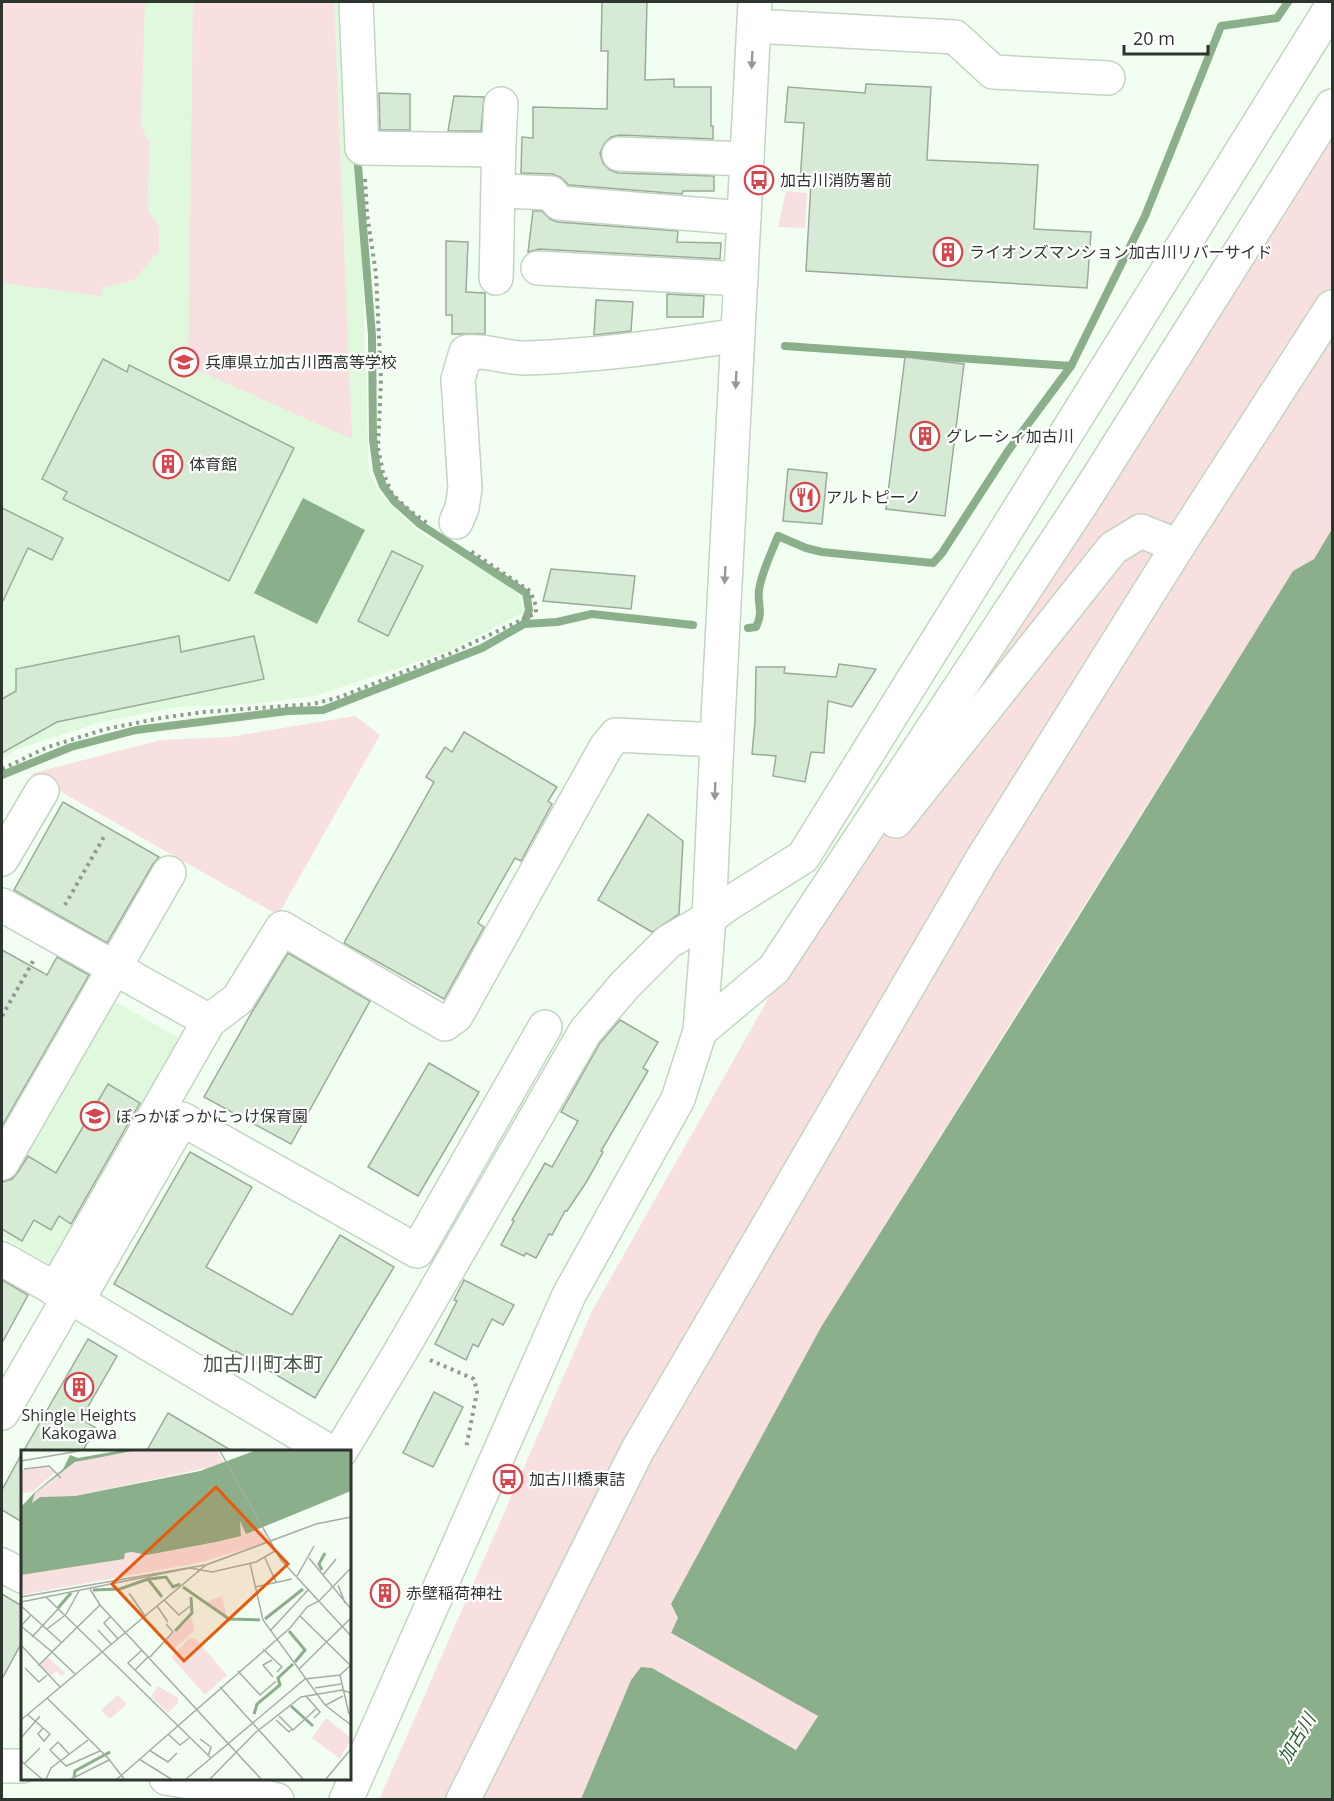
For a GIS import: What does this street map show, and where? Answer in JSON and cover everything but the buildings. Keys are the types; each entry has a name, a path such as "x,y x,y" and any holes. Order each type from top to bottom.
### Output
{"main road":[{"path":"356,2 362,148 498,150"},
{"path":"341,1450 585,1032 625,985 669,942 803,857 1332,6"},
{"path":"346,1800 569,1295 678,1099 700,1031 709,918 755,14 955,37 993,72 1108,78"},
{"path":"496,278 501,104"},
{"path":"774,969 1087,495 1332,106"},
{"path":"619,154 747,159"},
{"path":"499,191 551,193 559,203 744,218"},
{"path":"538,268 741,279"},
{"path":"463,1800 637,1451 981,861 1178,546 1332,307"},
{"path":"450,531 474,488 458,379 466,352 481,351 522,358 577,355 738,335"},
{"path":"700,1031 774,969 812,944 906,807 1113,548 1141,531 1178,546"},
{"path":"2,1413 67,1296 209,1021 238,999 282,928 445,1024 456,1016 606,747 616,735 717,740"},
{"path":"2,860 42,791"},
{"path":"2,1163 169,873"},
{"path":"2,905 209,1021"},
{"path":"67,1296 182,1119 417,1251 545,1027"},
{"path":"2,1259 327,1450"},
{"path":"2,1565 21,1575"},
{"path":"2,1766 21,1766"},
{"path":"173,1780 254,1792"}],"path":[{"path":"2,769 48,747 106,729 204,712 313,704 340,697 449,654 536,614 536,606 530,591 450,531 409,510 392,494 378,448 381,380 376,274 362,148"},
{"path":"402,1349 474,1379 477,1392 465,1454"}],"shaded area":[{"name":"兵庫県立加古川西高等学校","path":"2,2 341,2 349,118 362,250 369,473 381,495 415,529 518,592 524,612 447,652 315,696 253,704 179,707 101,722 15,750 2,759"},
{"path":"2,2 145,2 141,126 149,141 148,210 159,227 159,251 134,280 102,288 102,296 2,283"},
{"path":"193,2 334,2 352,439 188,366"},
{"path":"1332,112 1332,529 1314,559 1293,571 821,1327 671,1604 678,1618 671,1634 818,1715 796,1750 652,1668 641,1667 631,1680 581,1799 379,1800 592,1311 785,969"},
{"path":"786,191 807,193 805,228 778,227"},
{"path":"355,716 380,735 278,915 30,774 161,740 229,737"},
{"name":"ぽっかぽっかにっけ保育園","path":"111,999 189,1044 58,1269 2,1237 2,1187"}],"water":[{"path":"303,498 365,530 317,624 254,593"},
{"name":"加古川","path":"1332,529 1332,1799 581,1799 631,1680 641,1667 652,1668 796,1750 818,1716 671,1633 678,1618 671,1604 821,1327 1293,571 1314,559"}],"waterway":[{"path":"785,346 1071,366 1145,216 1221,26 1277,18 1288,2"},
{"path":"357,154 372,335 373,440 377,470 383,486 394,501 421,525 526,593 529,610 524,624"},
{"path":"748,628 756,627 758,621 760,583 778,536 822,552 933,563 942,553 1008,451 1071,366"},
{"path":"2,775 71,747 136,730 288,711 323,710 482,648 524,624 557,622 592,614 693,625"}],"place":[{"name":"加古川消防署前","path":"759,180"},
{"name":"ライオンズマンション加古川リバーサイド","path":"948,252"},
{"name":"兵庫県立加古川西高等学校","path":"184,362"},
{"name":"グレーシィ加古川","path":"925,436"},
{"name":"体育館","path":"168,464"},
{"name":"アルトピーノ","path":"805,497"},
{"name":"ぽっかぽっかにっけ保育園","path":"95,1116"},
{"name":"Shingle Heights Kakogawa","path":"79,1387"},
{"name":"加古川橋東詰","path":"508,1479"},
{"name":"赤壁稲荷神社","path":"385,1593"}],"district":[{"name":"加古川町本町","path":"263,1363"}]}
